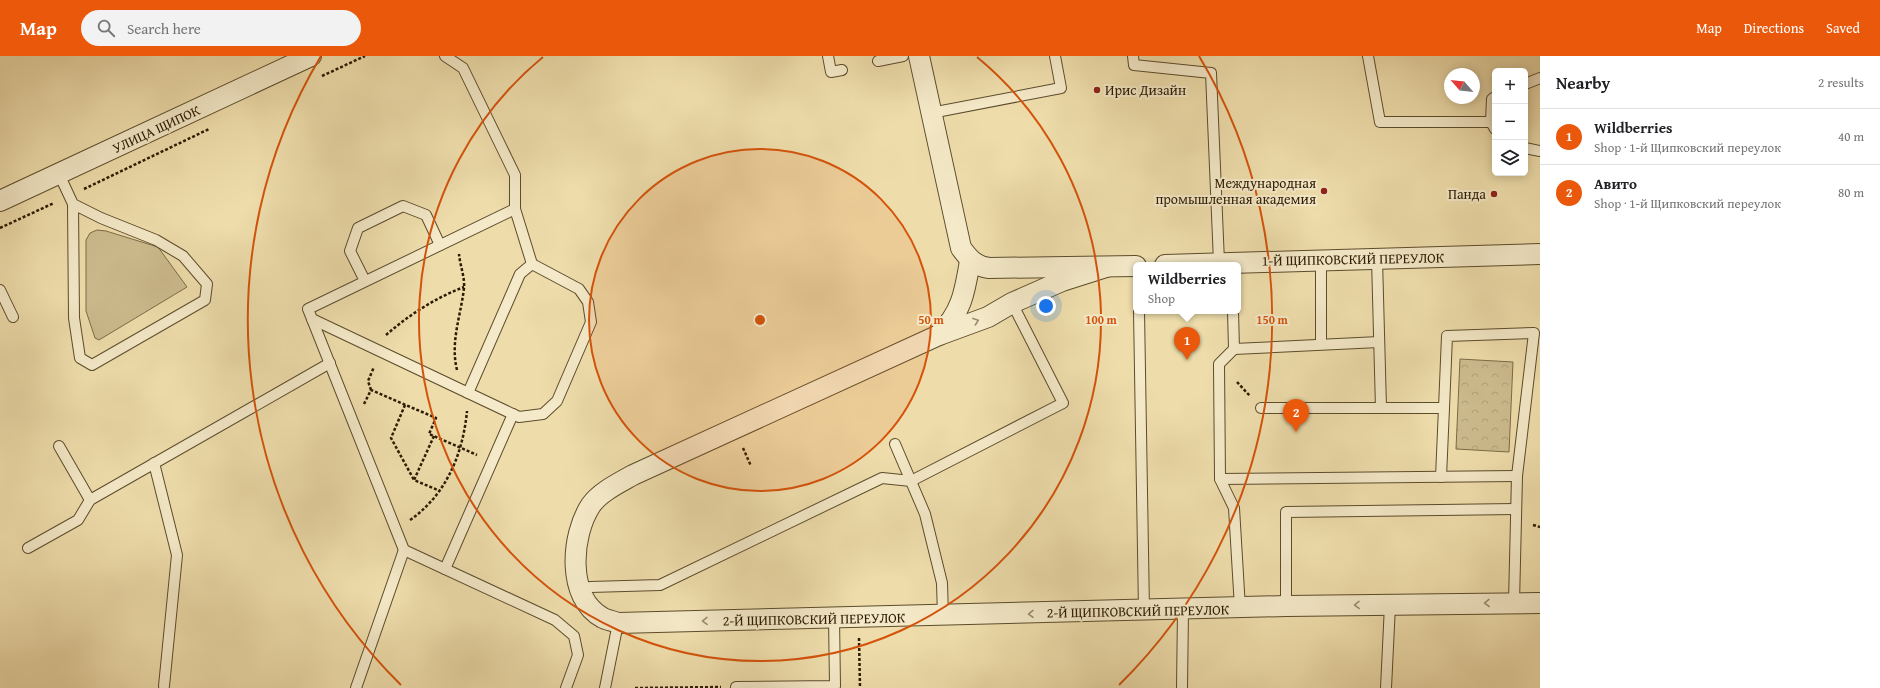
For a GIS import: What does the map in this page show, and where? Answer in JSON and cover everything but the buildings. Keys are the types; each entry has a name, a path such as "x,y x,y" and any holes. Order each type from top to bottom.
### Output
{"street":[{"name":"УЛИЦА ЩИПОК","path":"0,201 311,56"},
{"path":"920,56 960,248 970,261 980,267 989,268 1133,266"},
{"name":"1-Й ЩИПКОВСКИЙ ПЕРЕУЛОК","path":"1241,263 1540,254"},
{"name":"2-Й ЩИПКОВСКИЙ ПЕРЕУЛОК","path":"939,335 951,323 959,309 965,293 970,261"},
{"name":"2-Й ЩИПКОВСКИЙ ПЕРЕУЛОК","path":"1106,267 1062,281 1012,303 988,317 939,335 633,475 607,491 592,504 583,519 576,544 575,567 580,590 590,607 603,618 618,623 1144,611 1286,606 1540,603"}],"lane":[{"path":"312,319 520,417 543,414 557,401 591,322 588,302 579,289 532,264 515,208 514,175 463,68 445,56"},
{"path":"828,56 831,72 842,70"},
{"path":"878,62 903,56"},
{"path":"931,113 1061,88 1055,56"},
{"path":"1133,56 1134,65 1211,73 1228,262"},
{"path":"1368,56 1380,122 1492,125"},
{"path":"1528,83 1540,78"},
{"path":"1528,149 1540,151"},
{"path":"59,174 71,200 74,318 80,358 92,364 205,300 207,284 183,256 156,240 101,218 71,200"},
{"path":"365,281 350,251 358,228 403,206 426,215 440,245"},
{"path":"356,688 404,550 308,309 515,208"},
{"path":"1377,259 1381,408"},
{"path":"1321,260 1321,344"},
{"path":"468,393 520,274 532,264"},
{"path":"0,290 13,317"},
{"path":"580,590 590,587 660,585 882,478 911,481 1063,404 1012,303"},
{"path":"1139,314 1144,611"},
{"path":"1233,314 1234,349"},
{"path":"1441,477 1447,336 1534,333 1517,476 1514,603"},
{"path":"1240,608 1234,508 1220,479 1219,364 1234,349 1379,342"},
{"path":"28,548 78,520 90,500 330,363"},
{"path":"1261,408 1444,408"},
{"path":"445,569 513,414"},
{"path":"895,444 926,514 942,583 943,616"},
{"path":"59,446 90,500"},
{"path":"154,463 177,555 166,687"},
{"path":"1220,479 1517,476"},
{"path":"1286,606 1286,512 1516,510"},
{"path":"404,550 555,620 574,636 578,655 566,688"},
{"path":"1386,688 1390,605"},
{"path":"1182,688 1183,610"},
{"path":"736,687 835,686 834,618"},
{"path":"605,688 618,623"}],"path":[{"path":"322,76 365,56"},
{"path":"0,228 71,200 214,128"},
{"path":"354,425 371,390 368,381 377,350 397,326 420,309 442,295 464,287"},
{"path":"1219,364 1261,408"},
{"path":"371,390 436,418 429,434 492,462"},
{"path":"405,405 391,438 414,480 440,491"},
{"path":"414,480 434,436"},
{"path":"742,445 751,466"},
{"path":"859,638 860,688"},
{"path":"634,688 736,687"}],"green space":[{"path":"97,230 106,231 158,247 187,287 99,340 95,338 86,311 86,240 90,233"},
{"path":"1460,359 1513,362 1509,452 1456,449"}],"place":[{"name":"Ирис Дизайн","path":"1097,90"},
{"name":"Международная промышленная академия","path":"1324,191"},
{"name":"Панда","path":"1494,194"},
{"name":"Wildberries","path":"1187,360"},
{"name":"Авито","path":"1296,432"}]}
